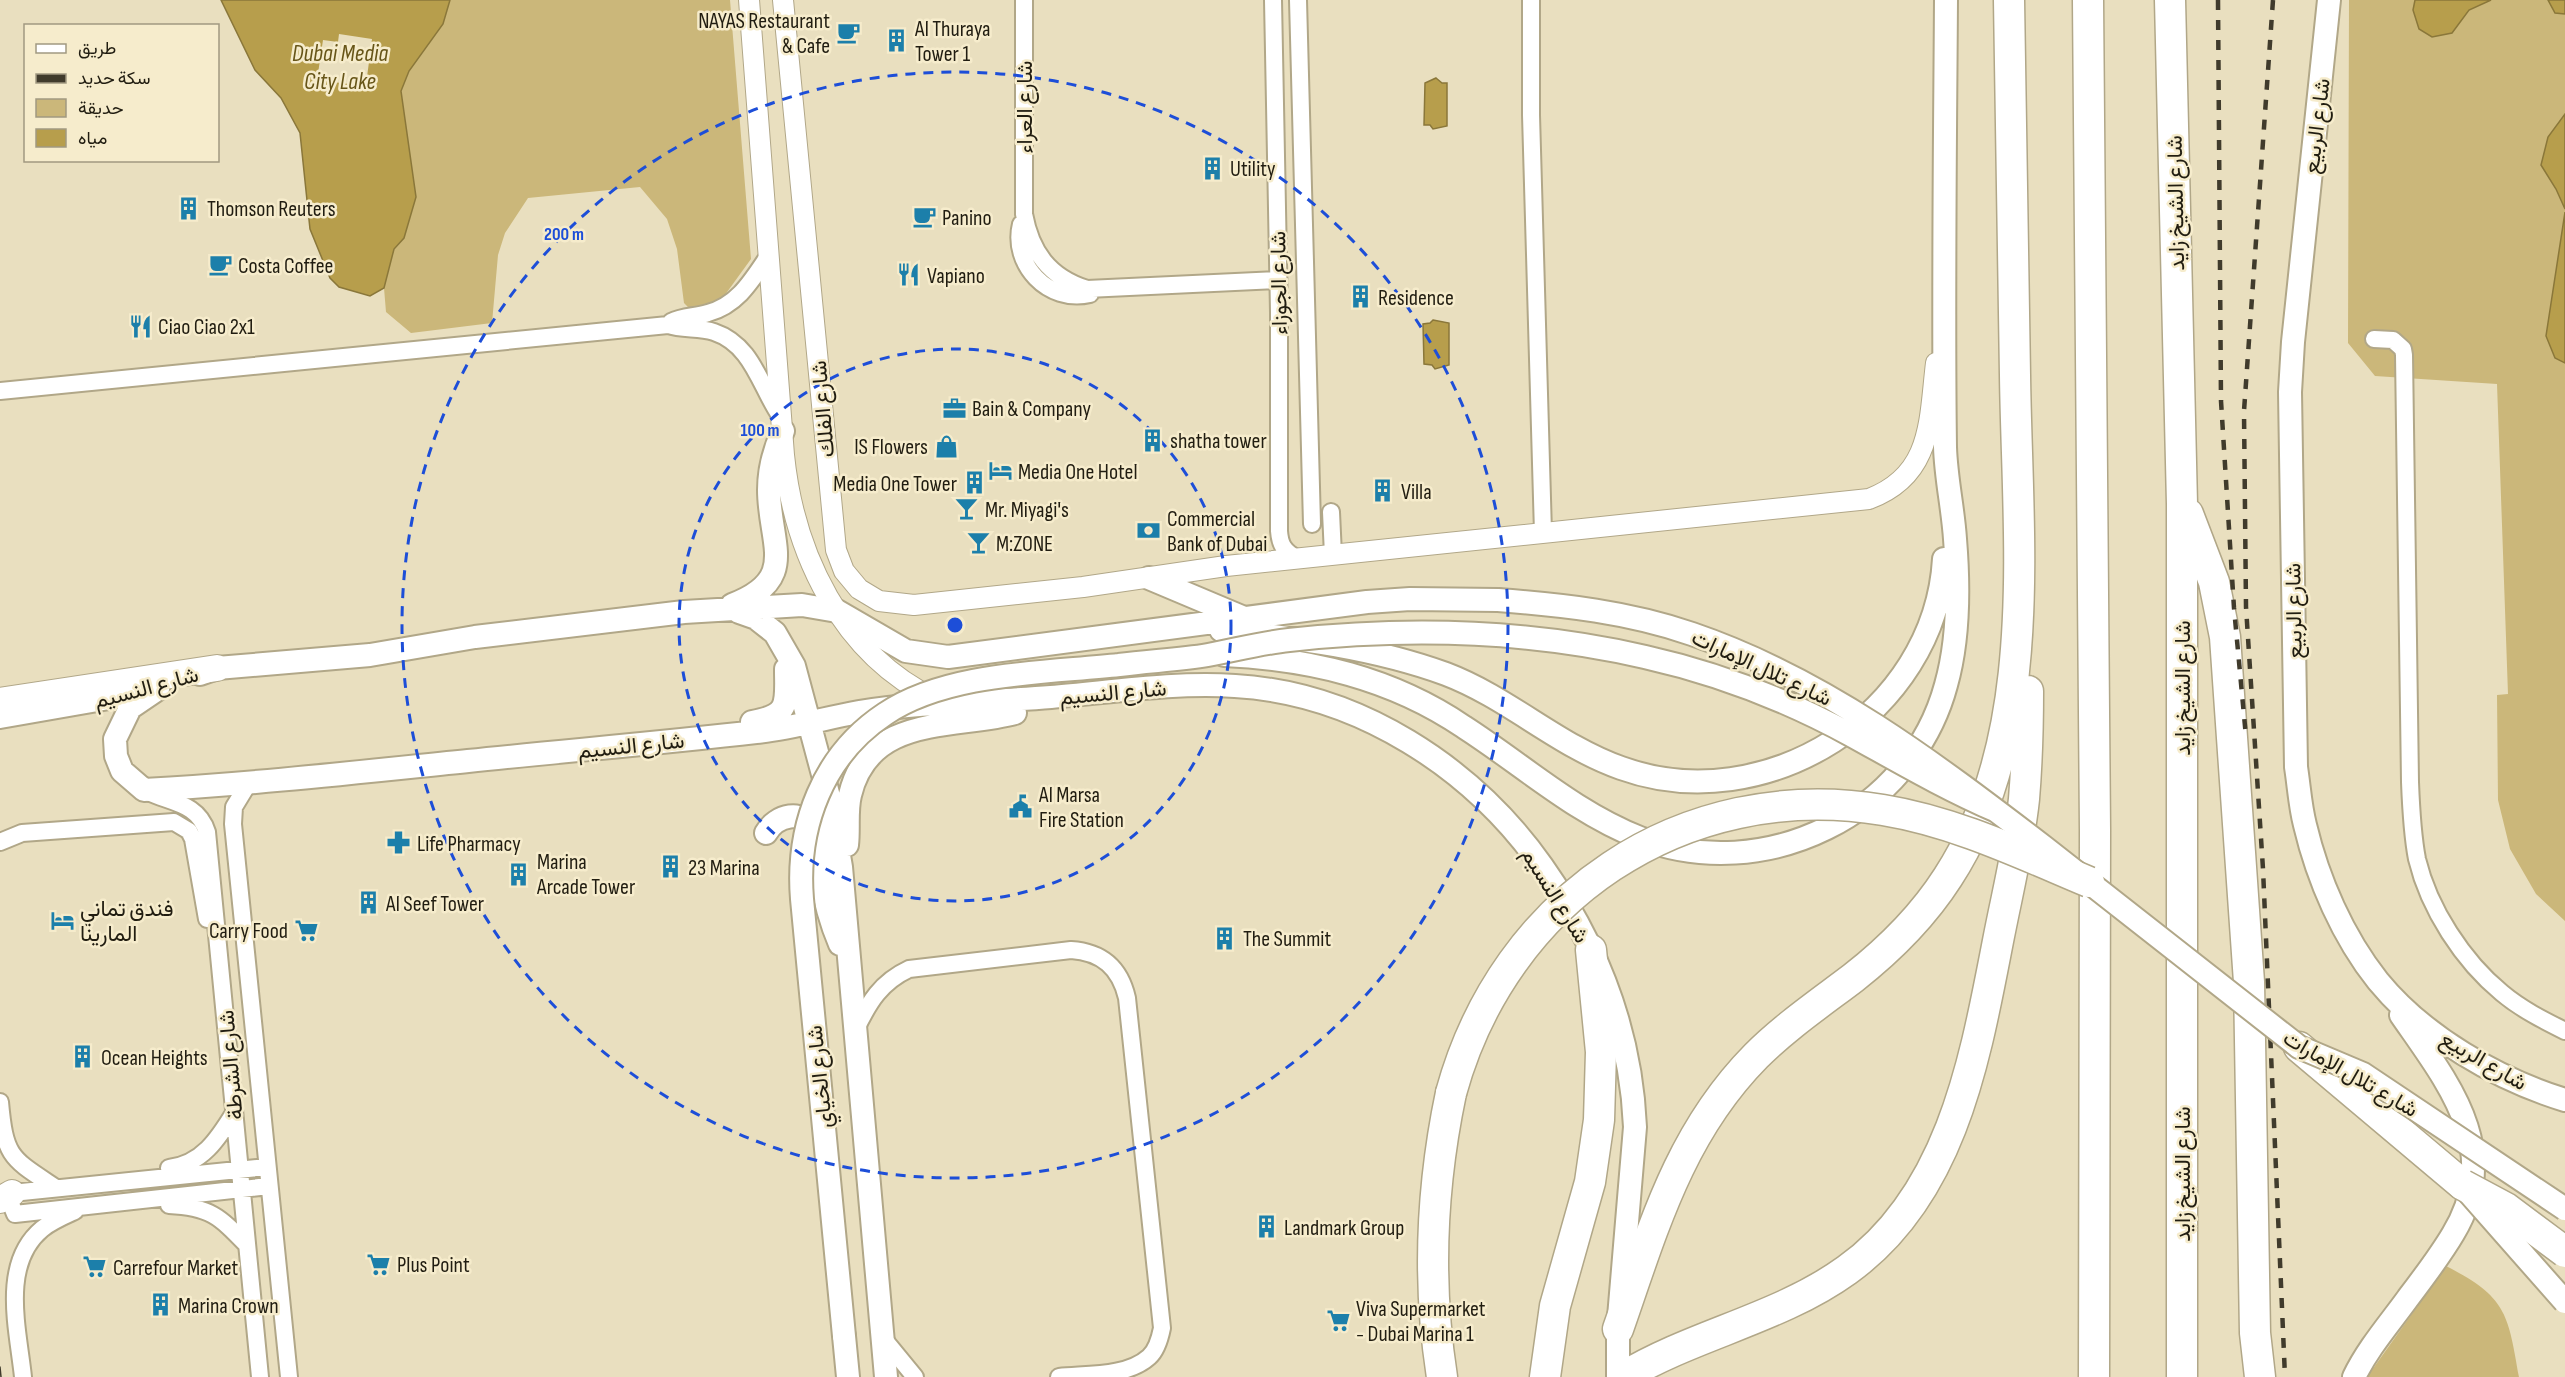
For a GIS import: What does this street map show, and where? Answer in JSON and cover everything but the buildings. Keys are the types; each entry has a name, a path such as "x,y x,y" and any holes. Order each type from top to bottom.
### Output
{"highway":[{"path":"1618,1329 1667,1191 1684,1154 1705,1118 1757,1054 1895,942 1932,901 1962,855 1986,804 2002,751 2011,696 2018,593 2009,0"},
{"path":"2088,0 2095,830 2094,1377"},
{"name":"شارع الشيخ زايد","path":"2170,0 2182,504 2185,1370"},
{"path":"2182,504 2214,582 2225,637 2249,982 2255,1333 2260,1377"},
{"path":"1623,1377 1661,1358 1753,1321 1826,1284 1869,1252 1920,1191 1933,1167 1956,1115 1980,1034 2024,800 2029,671 2026,632 2018,593"},
{"path":"1442,1377 1433,1302 1432,1218 1442,1134 1451,1093 1459,1064 1482,1009 1514,958 1546,921 1575,894 1623,859 1667,836 1704,822 1733,814 1792,805 1822,804 1883,810 1914,816 1976,835 2089,882"},
{"path":"1545,1377 1555,1306 1590,1182 1599,1119 1601,1052 1591,950"},
{"path":"2299,1047 2463,1185 2506,1208 2565,1252"}],"main road":[{"path":"1207,655 1276,658 1316,664 1393,689 1430,706 1464,727 1556,793 1619,828 1658,844 1700,852 1763,850 1824,831 1861,809 1892,781 1929,729 1950,669 1955,626 1956,573 1945,447 1946,0"},
{"name":"شارع الربيع","path":"2329,0 2294,333 2290,392 2296,767 2304,824 2322,880 2346,933 2379,981 2415,1017 2456,1048 2501,1074 2565,1100"},
{"path":"726,611 756,595 773,575 776,559 769,482 772,459 782,425"},
{"path":"1188,627 1294,639 1419,665 1475,686 1502,700 1574,747 1622,769 1667,780 1729,781 1784,767 1823,748 1862,718 1895,683 1921,642 1939,597 1949,500"},
{"path":"1149,578 1245,618"},
{"name":"شارع النسيم","path":"0,717 158,689 217,668 370,655 475,637 684,612 802,605 837,611 893,645 933,657 962,656 1188,627 1306,608 1410,599 1498,600"},
{"name":"شارع تلال الإمارات","path":"1498,600 1620,615 1689,633 1723,645 1794,678 1868,719 1938,766 1997,811"},
{"name":"شارع الخياي","path":"726,611 766,625 788,653 810,723 829,797 841,867 886,1377"},
{"path":"1207,655 1290,640 1392,632 1454,632 1576,643 1647,657 1707,674 1784,703 1849,734 1921,776 1997,811 2089,882"},
{"path":"687,739 708,730 768,719 778,714 787,699 788,653"},
{"name":"شارع الخياي","path":"848,1377 800,878 801,857 809,816 826,777 851,743 883,715 901,704 939,688 960,683 1207,655"},
{"path":"0,701 217,668"},
{"name":"شارع النسيم","path":"144,790 248,784 768,731 879,709 1184,686 1238,686 1292,693 1369,719 1393,731 1458,777 1511,827 1556,886 1591,950 1618,1018 1634,1097 1633,1167 1618,1329 1618,1377"},
{"path":"144,790 122,771 116,756 115,739 130,708 158,689"},
{"path":"841,867 848,844 848,808 854,783 867,760 884,744 915,729 1019,712 1048,697"},
{"path":"766,833 774,822 786,816 806,821 815,831 826,903 850,970"},
{"name":"شارع تلال الإمارات","path":"2089,882 2299,1047 2342,1064 2373,1080 2565,1209"},
{"path":"2354,1377 2373,1346 2454,1234 2470,1194 2473,1173 2469,1130 2463,1110 2453,1091 2379,981"},
{"path":"2463,1185 2565,1302"}],"street":[{"name":"شارع الفلك","path":"750,0 786,478 799,534 817,579 837,611 878,660 912,686 949,705"},
{"name":"شارع الفلك","path":"783,0 834,538 844,571 869,596 902,605 993,598 1296,558 1857,501 1881,495 1909,473 1922,453 1928,430 1944,325"},
{"name":"شارع العراء","path":"1024,0 1024,214 1020,231 1020,249 1026,266 1037,280 1051,290 1068,295 1086,295 1104,290 1278,280"},
{"name":"شارع الجوزاء","path":"1273,0 1278,255 1278,531 1280,543 1286,553 1296,558"},
{"path":"1298,0 1312,524"},
{"path":"1531,0 1531,115 1543,533"},
{"path":"1277,221 1304,236"},
{"path":"1278,255 1293,241 1304,236"},
{"path":"668,324 679,318 711,313 729,304 749,285 769,255"},
{"path":"0,391 668,324 711,331 739,346 753,363 782,425"},
{"path":"2374,339 2393,340 2403,349 2404,355 2411,822 2418,861 2431,898 2451,933 2474,965 2502,993 2535,1016 2565,1031"},
{"path":"1331,512 1333,555"},
{"name":"شارع الشرطة","path":"248,784 237,798 233,824 289,1377"},
{"name":"شارع الشرطة","path":"144,790 190,807 205,825 260,1377"},
{"path":"0,842 22,833 174,822 189,831 193,839 206,916 217,932"},
{"path":"855,1029 876,992 896,975 909,969 1071,950 1098,955 1118,973 1127,999 1162,1328 1158,1343 1149,1357 1135,1365 1119,1370 1059,1377"},
{"path":"0,1102 3,1132 11,1155 19,1164 56,1188"},
{"path":"112,1182 136,1173 176,1167 196,1159 217,1140 234,1113"},
{"path":"267,1167 56,1188 6,1197 15,1214 269,1186"},
{"path":"135,1200 204,1209 219,1217 247,1245"},
{"path":"23,1377 14,1290 19,1262 28,1244 42,1229 85,1206"},
{"path":"882,1337 915,1377"}],"green space":[{"path":"450,0 730,0 751,259 722,299 694,313 684,303 677,249 667,219 640,187 528,198 505,233 498,255 492,323 411,333 386,312 384,288 394,249 404,238 416,197 401,91 409,71 443,24"},
{"path":"2349,0 2565,0 2565,921 2536,894 2510,849 2498,800 2497,695 2508,694 2497,384 2375,376 2348,343"},
{"path":"2446,1266 2482,1288 2501,1310 2512,1337 2519,1377 2367,1377"}],"water":[{"name":"Dubai Media City Lake","path":"221,0 450,0 443,24 409,71 401,91 416,197 404,238 394,249 384,288 370,296 339,287 330,278 310,229 300,133 281,98 255,70"},
{"path":"2415,0 2491,0 2469,10 2452,33 2432,37 2419,29 2413,10"},
{"path":"2548,0 2565,0 2565,14 2555,13"},
{"path":"1436,78 1442,83 1447,83 1447,126 1433,129 1430,125 1424,125 1425,83"},
{"path":"2565,114 2565,209 2541,165 2548,137"},
{"path":"2565,212 2565,363 2555,358 2546,336"},
{"path":"1433,320 1449,323 1449,365 1435,369 1432,365 1424,364 1423,324"}],"pier":[{"path":"339,34 372,39 367,77 351,75 349,84 317,80 323,40 338,42"}],"tram line":[{"path":"0,1367 1,1377"}],"railway":[{"path":"2218,0 2221,401 2234,608 2246,737"},
{"path":"2273,0 2244,411 2246,607 2263,869 2285,1377"}],"place":[{"name":"NAYAS Restaurant & Cafe","path":"848,33"},
{"name":"Al Thuraya Tower 1","path":"897,41"},
{"name":"Utility","path":"1212,168"},
{"name":"Thomson Reuters","path":"189,208"},
{"name":"Panino","path":"924,217"},
{"name":"Costa Coffee","path":"220,265"},
{"name":"Vapiano","path":"909,275"},
{"name":"Residence","path":"1360,297"},
{"name":"Ciao Ciao 2x1","path":"140,326"},
{"name":"Bain & Company","path":"954,408"},
{"name":"shatha tower","path":"1152,440"},
{"name":"IS Flowers","path":"946,446"},
{"name":"Media One Hotel","path":"1000,471"},
{"name":"Media One Tower","path":"975,483"},
{"name":"Villa","path":"1383,491"},
{"name":"Mr. Miyagi's","path":"967,509"},
{"name":"Commercial Bank of Dubai","path":"1149,531"},
{"name":"M:ZONE","path":"978,543"},
{"name":"Al Marsa Fire Station","path":"1021,807"},
{"name":"Life Pharmacy","path":"399,843"},
{"name":"23 Marina","path":"670,867"},
{"name":"Marina Arcade Tower","path":"519,874"},
{"name":"Al Seef Tower","path":"368,903"},
{"name":"فندق تماني المارينا","path":"62,921"},
{"name":"Carry Food","path":"306,930"},
{"name":"The Summit","path":"1225,938"},
{"name":"Ocean Heights","path":"83,1057"},
{"name":"Landmark Group","path":"1266,1227"},
{"name":"Plus Point","path":"379,1264"},
{"name":"Carrefour Market","path":"95,1267"},
{"name":"Marina Crown","path":"160,1305"},
{"name":"Viva Supermarket - Dubai Marina 1","path":"1338,1321"}]}
